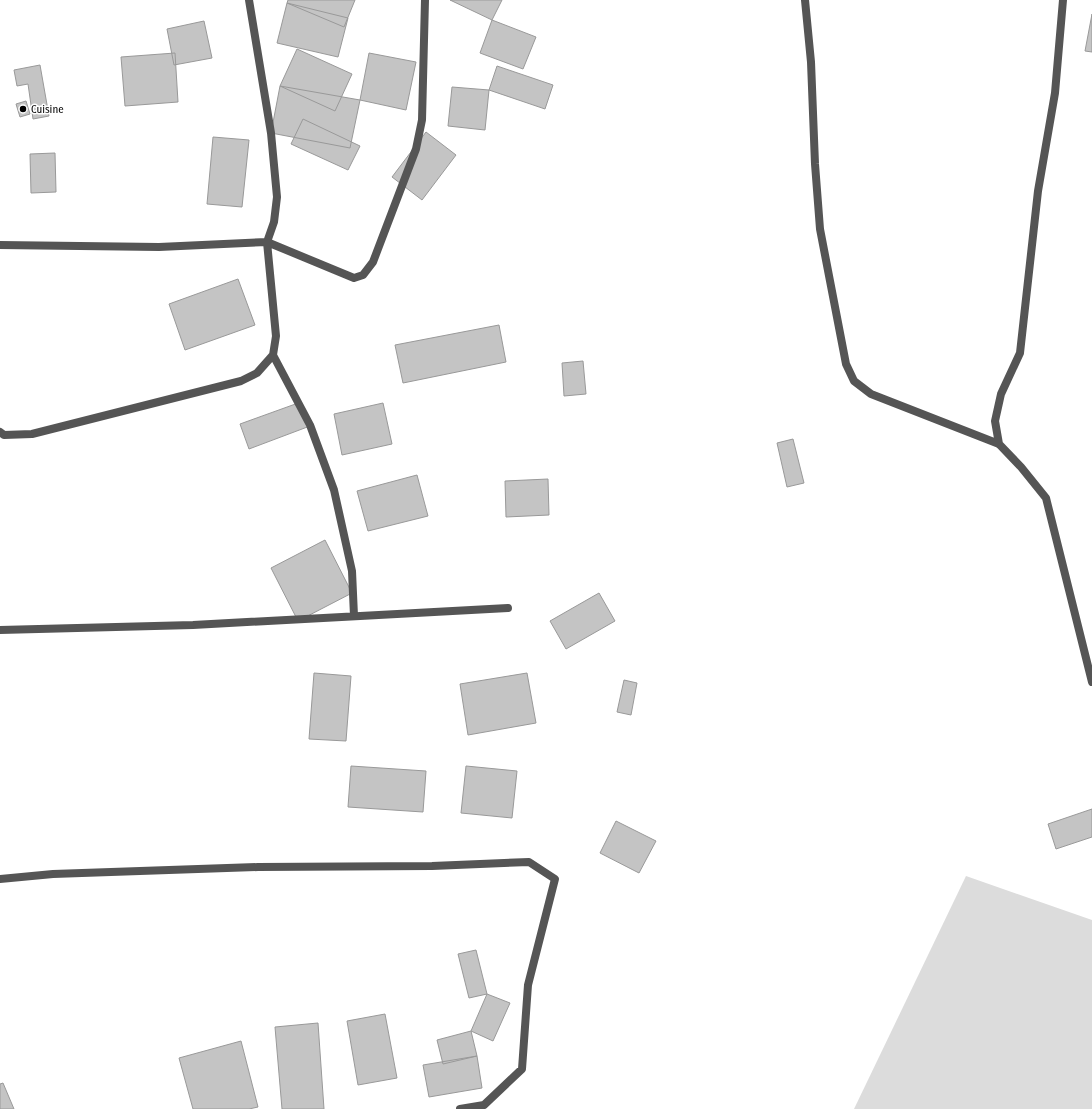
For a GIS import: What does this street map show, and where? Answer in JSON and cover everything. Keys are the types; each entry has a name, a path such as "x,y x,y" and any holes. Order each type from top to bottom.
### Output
{"street":[{"path":"0,432 4,435 32,434 241,380 257,373 273,355 276,336 267,242 274,222 277,197 271,133 249,0"},
{"path":"0,245 160,247 267,242 354,278 363,275 373,262 416,149 422,120 425,0"},
{"path":"805,0 811,62 815,164 820,229 846,364 854,381 870,394 999,444 1021,467 1046,498 1092,682"},
{"path":"999,444 994,421 1001,394 1020,353 1038,191 1055,93 1063,0"},
{"path":"273,355 310,425 334,490 352,571 354,616"},
{"path":"0,630 193,625 508,608"},
{"path":"0,879 53,874 242,868 432,866 529,862 555,879 528,985 522,1069 484,1105 460,1109"}],"shaded area":[{"path":"966,876 1092,920 1092,1109 854,1109"}],"building":[{"path":"288,0 355,0 344,27 287,3"},
{"path":"450,0 502,0 492,20"},
{"path":"287,3 348,18 338,57 277,43"},
{"path":"1092,14 1092,52 1085,51"},
{"path":"492,20 536,37 523,69 480,53"},
{"path":"204,21 212,58 174,65 167,29"},
{"path":"297,49 352,74 335,111 280,86"},
{"path":"175,53 178,102 125,106 121,57"},
{"path":"369,53 416,62 406,110 360,100"},
{"path":"40,65 49,116 33,119 28,84 17,86 14,70"},
{"path":"497,66 553,85 545,109 489,90"},
{"path":"280,86 360,100 350,148 271,133"},
{"path":"452,87 489,90 485,130 448,126"},
{"name":"Cuisine","path":"26,101 30,114 20,117 16,104"},
{"path":"303,119 360,146 348,170 291,144"},
{"path":"426,132 456,155 422,200 392,177"},
{"path":"213,137 249,140 242,207 207,204"},
{"path":"55,153 56,192 31,193 30,154"},
{"path":"238,279 255,325 185,350 169,304"},
{"path":"499,325 506,362 403,383 395,345"},
{"path":"583,361 586,394 564,396 562,363"},
{"path":"301,402 310,426 249,449 240,424"},
{"path":"383,403 392,444 342,455 334,414"},
{"path":"793,439 804,483 787,487 777,443"},
{"path":"417,475 428,516 368,531 357,491"},
{"path":"548,479 549,515 506,517 505,481"},
{"path":"325,540 352,593 298,621 271,568"},
{"path":"599,593 615,621 566,649 550,621"},
{"path":"314,673 351,676 346,741 309,739"},
{"path":"527,673 536,723 468,735 460,684"},
{"path":"624,680 637,683 631,715 617,712"},
{"path":"351,766 426,771 423,812 348,807"},
{"path":"466,766 517,771 512,818 461,813"},
{"path":"1092,809 1092,837 1056,849 1048,824"},
{"path":"616,821 656,841 639,873 600,853"},
{"path":"476,950 487,994 469,998 458,954"},
{"path":"487,994 510,1003 493,1041 471,1031"},
{"path":"385,1014 397,1078 358,1085 347,1021"},
{"path":"318,1023 324,1109 282,1109 275,1027"},
{"path":"471,1031 477,1056 443,1064 437,1040"},
{"path":"241,1041 258,1107 249,1109 193,1109 179,1058"},
{"path":"477,1056 482,1088 429,1097 423,1065"},
{"path":"3,1083 14,1109 0,1109 0,1084"}],"place":[{"name":"Cuisine","path":"23,109"}]}
